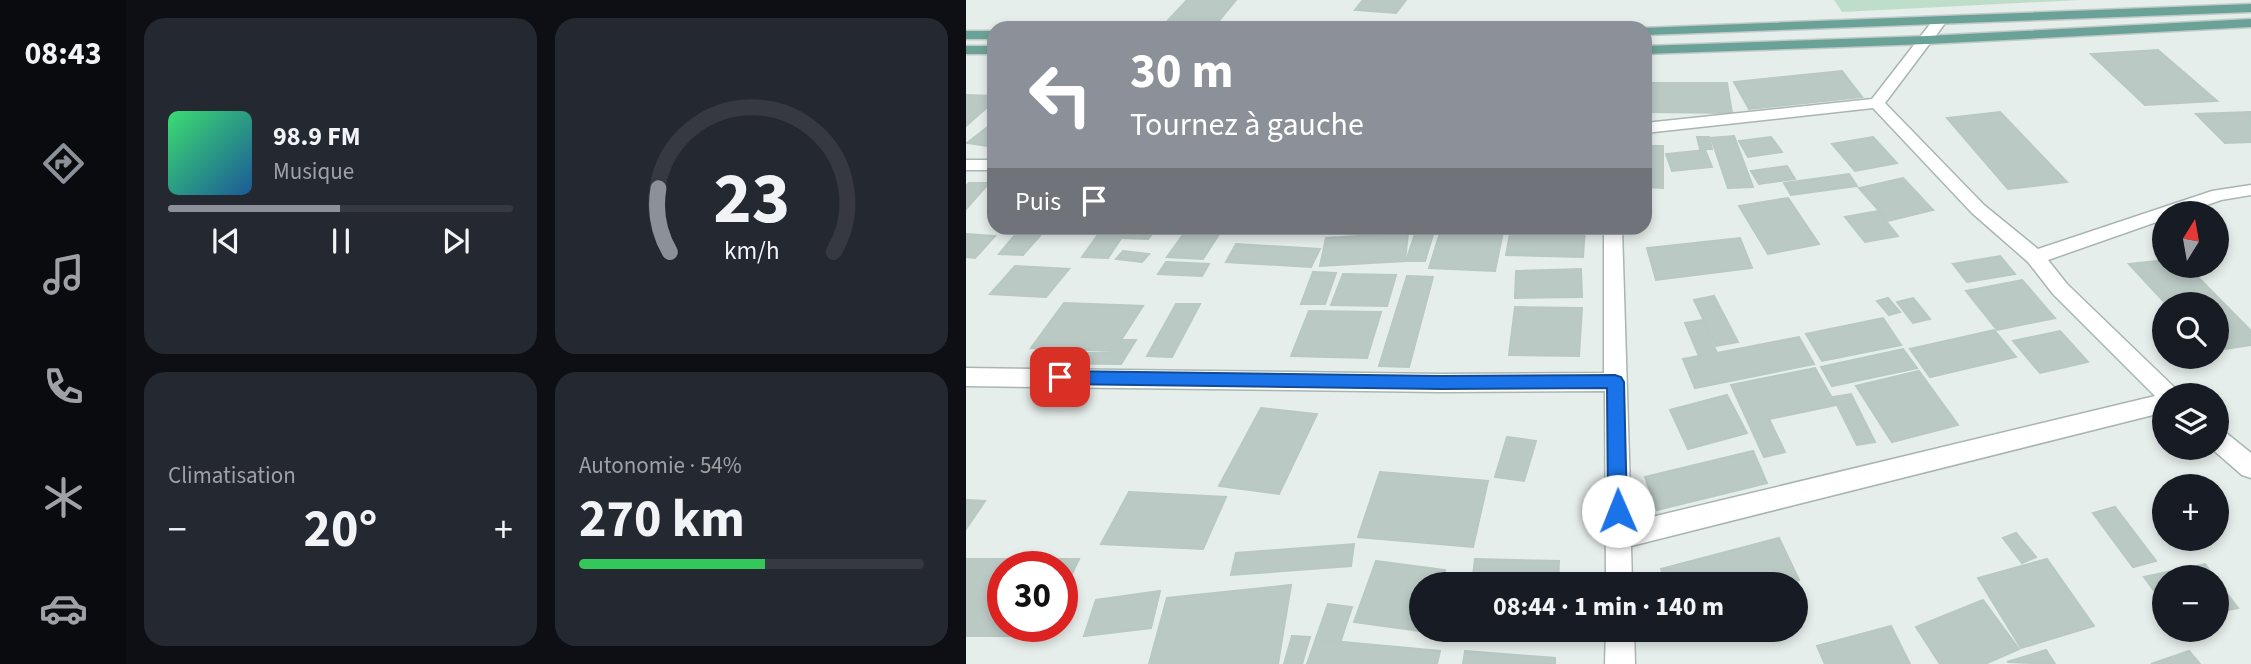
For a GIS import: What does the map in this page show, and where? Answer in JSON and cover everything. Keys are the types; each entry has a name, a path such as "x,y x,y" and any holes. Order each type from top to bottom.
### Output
{"main road":[{"path":"1652,31 1939,22 2251,8"},
{"path":"1652,50 1927,40 2251,23"},
{"path":"966,36 987,35"},
{"path":"966,50 987,50"}],"street":[{"path":"1652,127 1877,103 1939,22"},
{"path":"1877,103 1978,209 2035,257 2060,289 2156,383"},
{"path":"966,165 987,165"},
{"path":"2035,257 2218,195 2251,190"},
{"path":"1613,235 1619,572"},
{"path":"966,377 1192,377 1441,383 1615,382"},
{"path":"1618,537 2152,406"},
{"path":"2229,449 2251,468"},
{"path":"1620,642 1620,664"}],"green space":[{"path":"1834,0 2081,0 1842,12"}],"building":[{"path":"1187,0 1236,0 1219,21 1168,21"},
{"path":"1363,0 1406,0 1396,13 1355,10"},
{"path":"2158,50 2217,101 2145,105 2091,54"},
{"path":"1842,71 1862,97 1749,109 1734,82"},
{"path":"1652,83 1727,83 1732,113 1652,112"},
{"path":"966,95 987,96 987,107 966,126"},
{"path":"2000,112 2067,182 2008,189 1947,118"},
{"path":"2251,112 2251,142 2225,143 2196,114"},
{"path":"987,127 987,146 967,143"},
{"path":"1734,136 1753,187 1728,188 1711,138"},
{"path":"1697,137 1709,137 1712,149 1700,149"},
{"path":"1771,137 1782,152 1748,157 1739,141"},
{"path":"1873,137 1897,163 1855,171 1832,144"},
{"path":"1652,146 1663,146 1663,188 1652,187"},
{"path":"1705,150 1712,167 1672,171 1666,154"},
{"path":"1787,166 1795,179 1759,184 1751,171"},
{"path":"1849,174 1857,186 1791,195 1784,183"},
{"path":"1903,178 1933,210 1888,221 1859,188"},
{"path":"969,183 987,183 966,209 966,186"},
{"path":"1788,198 1819,244 1768,254 1739,206"},
{"path":"1878,211 1898,236 1865,242 1845,217"},
{"path":"966,234 995,236 975,258 966,257"},
{"path":"1015,235 1040,235 1023,255 999,254"},
{"path":"1098,235 1123,235 1108,258 1082,257"},
{"path":"1125,235 1151,235 1148,239 1123,238"},
{"path":"1183,235 1218,235 1203,259 1167,257"},
{"path":"1408,235 1405,261 1320,266 1326,238"},
{"path":"1415,235 1433,235 1425,261 1406,261"},
{"path":"1439,235 1502,235 1495,271 1429,268"},
{"path":"1510,235 1585,235 1583,257 1506,255"},
{"path":"1740,238 1752,268 1656,280 1647,248"},
{"path":"1236,244 1320,249 1311,267 1226,262"},
{"path":"1123,251 1149,254 1142,262 1116,259"},
{"path":"2000,256 2015,274 1967,282 1953,264"},
{"path":"2152,261 2152,278 2199,278 2213,292 2155,292 2129,264"},
{"path":"1166,262 1209,264 1202,276 1158,274"},
{"path":"1015,266 1069,269 1046,297 990,294"},
{"path":"1581,269 1582,297 1515,298 1516,271"},
{"path":"1313,272 1336,273 1325,304 1301,304"},
{"path":"1343,274 1396,275 1387,306 1331,305"},
{"path":"1407,276 1433,277 1409,367 1379,366"},
{"path":"2022,280 2055,318 1997,330 1966,291"},
{"path":"1714,296 1738,342 1716,346 1694,300"},
{"path":"1888,298 1900,312 1889,315 1877,301"},
{"path":"1913,298 1930,319 1913,323 1897,302"},
{"path":"1064,303 1143,306 1114,351 1031,348"},
{"path":"1176,304 1200,304 1172,357 1147,356"},
{"path":"1515,307 1582,308 1579,356 1509,355"},
{"path":"2229,309 2251,331 2251,345 2229,348"},
{"path":"1309,311 1381,312 1367,358 1291,356"},
{"path":"1883,318 1901,345 1822,361 1806,334"},
{"path":"1702,320 1717,353 1799,337 1814,364 1695,388 1683,359 1699,356 1685,323"},
{"path":"1994,330 2016,357 1930,377 1910,349"},
{"path":"2060,331 2088,362 2040,373 2013,341"},
{"path":"1123,340 1136,340 1121,364 1048,363 1055,353 1115,353"},
{"path":"1903,349 1917,368 1832,386 1821,367"},
{"path":"1815,368 1836,405 1769,419 1785,452 1764,457 1731,385"},
{"path":"1919,371 1958,425 1892,442 1856,386"},
{"path":"1851,394 1875,442 1857,445 1833,397"},
{"path":"1727,395 1747,433 1688,449 1670,410"},
{"path":"1261,408 1317,414 1279,494 1219,486"},
{"path":"1507,437 1536,441 1524,481 1495,477"},
{"path":"1753,451 1767,483 1657,510 1645,477"},
{"path":"1380,472 1488,481 1473,547 1358,537"},
{"path":"1129,492 1226,497 1203,549 1101,544"},
{"path":"966,500 985,501 966,529"},
{"path":"2115,507 2156,561 2133,567 2093,513"},
{"path":"2016,533 2036,557 2022,563 2003,538"},
{"path":"1779,538 1795,572 1662,572 1661,569"},
{"path":"1354,544 1351,566 1231,575 1236,553"},
{"path":"966,559 987,559 987,636 966,636"},
{"path":"1475,559 1559,561 1559,572 1473,572"},
{"path":"2047,559 2094,626 2021,648 1978,578"},
{"path":"1376,561 1445,570 1409,572 1409,630 1354,622"},
{"path":"2152,575 2152,588 2144,577"},
{"path":"1291,585 1278,664 1149,664 1167,598"},
{"path":"1160,591 1151,628 1084,636 1096,600"},
{"path":"2229,596 2238,608 2229,610"},
{"path":"1983,600 2019,649 1985,664 1940,664 1916,627"},
{"path":"1328,604 1352,607 1333,664 1307,664"},
{"path":"1891,626 1910,664 1825,664 1817,646"},
{"path":"1292,636 1310,637 1302,664 1284,664"},
{"path":"1321,640 1440,651 1437,664 1313,664"},
{"path":"2046,650 2055,664 2007,662"},
{"path":"1465,651 1555,658 1555,664 1463,664"},
{"path":"2189,651 2200,664 2151,664"}],"route":[{"path":"1060,377 1441,383 1615,382 1618,511"}]}
